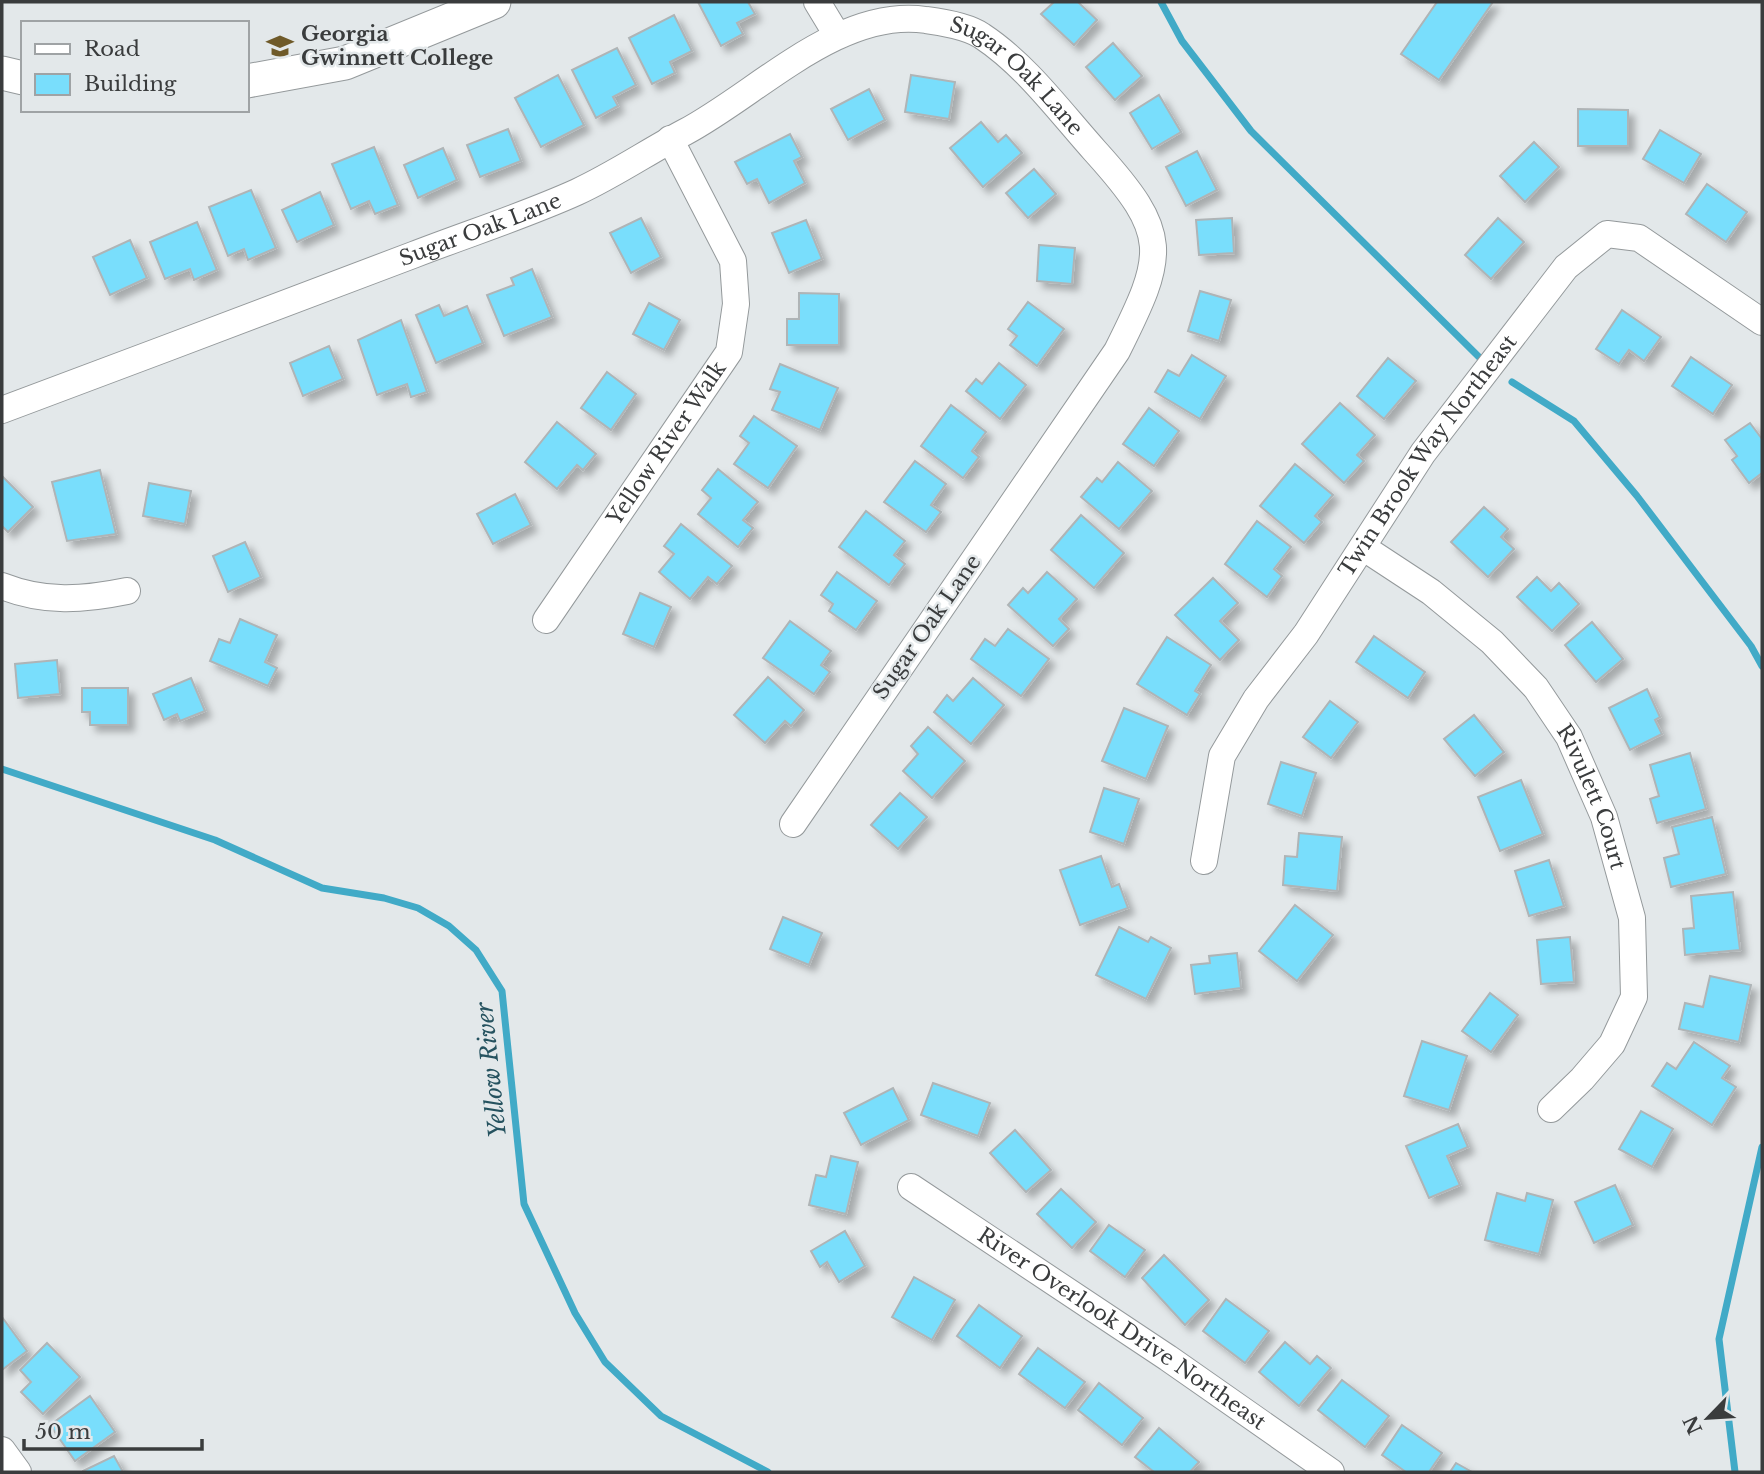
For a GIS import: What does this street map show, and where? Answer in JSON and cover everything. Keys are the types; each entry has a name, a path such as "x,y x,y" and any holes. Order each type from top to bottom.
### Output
{"street":[{"path":"248,81 345,63 494,2"},
{"path":"817,2 836,36"},
{"name":"Sugar Oak Lane","path":"2,410 262,314 578,191 670,139 836,36 887,21 925,19 980,34 1030,78 1128,187 1146,219 1153,243 1153,266 1148,288 1117,351 793,824"},
{"path":"2,73 21,78"},
{"name":"Yellow River Walk","path":"546,620 729,352 736,304 733,261 670,139"},
{"name":"Twin Brook Way Northeast","path":"1204,861 1222,757 1256,699 1307,634 1423,453 1566,267 1607,234 1639,238 1762,322"},
{"name":"Rivulett Court","path":"1364,548 1431,592 1492,642 1536,688 1569,737 1604,817 1632,918 1634,997 1612,1044 1551,1109"},
{"path":"2,586 22,594 53,600 82,600 128,592"},
{"name":"River Overlook Drive Northeast","path":"911,1187 1168,1358 1331,1472"},
{"path":"2,1450 18,1472"}],"building":[{"path":"698,2 748,2 755,14 737,23 743,34 721,46"},
{"path":"1054,2 1078,2 1097,20 1074,45 1041,14"},
{"path":"1437,2 1493,2 1439,80 1401,54"},
{"path":"674,15 692,51 670,62 675,73 652,84 629,38"},
{"path":"1113,43 1142,76 1115,100 1086,67"},
{"path":"617,48 636,85 613,97 618,106 596,118 572,70"},
{"path":"558,75 584,125 541,147 515,98"},
{"path":"911,75 955,82 949,119 905,112"},
{"path":"869,89 885,120 848,140 831,109"},
{"path":"1159,95 1181,132 1152,149 1130,113"},
{"path":"1578,109 1628,110 1628,146 1578,146"},
{"path":"981,122 998,142 1006,135 1022,153 983,187 950,148"},
{"path":"508,129 521,161 480,177 467,145"},
{"path":"1660,130 1701,154 1684,183 1643,159"},
{"path":"790,134 802,157 794,161 805,183 769,203 757,179 747,184 735,162"},
{"path":"1534,142 1559,167 1525,202 1500,176"},
{"path":"374,147 398,205 375,214 369,201 351,209 332,164"},
{"path":"443,148 457,180 418,198 404,165"},
{"path":"1197,151 1217,190 1186,206 1166,167"},
{"path":"1034,169 1056,194 1028,218 1006,193"},
{"path":"1707,184 1747,212 1726,242 1686,214"},
{"path":"251,190 276,248 248,260 244,249 228,256 209,207"},
{"path":"320,192 334,225 297,242 282,210"},
{"path":"641,218 661,257 631,273 610,233"},
{"path":"1232,218 1234,253 1199,255 1196,220"},
{"path":"1498,218 1524,242 1491,279 1465,255"},
{"path":"806,220 822,259 789,273 772,233"},
{"path":"197,222 217,270 194,280 190,269 165,279 150,242"},
{"path":"130,240 147,278 110,295 93,257"},
{"path":"1039,245 1075,248 1072,284 1037,281"},
{"path":"532,269 552,317 504,336 487,295 514,285 511,278"},
{"path":"1200,291 1231,300 1219,341 1188,331"},
{"path":"799,293 839,294 839,345 787,345 787,319 799,319"},
{"path":"1028,302 1064,329 1037,366 1010,345 1017,336 1008,329"},
{"path":"649,303 680,320 664,350 633,334"},
{"path":"439,305 444,316 467,306 483,343 436,363 416,315"},
{"path":"1622,310 1661,337 1644,361 1629,350 1619,364 1596,349"},
{"path":"401,320 427,392 411,397 407,384 377,395 358,340"},
{"path":"329,346 343,379 303,396 290,363"},
{"path":"1192,355 1226,376 1200,419 1155,392 1168,370 1179,376"},
{"path":"1691,357 1732,385 1713,414 1672,386"},
{"path":"1388,358 1416,381 1384,419 1357,396"},
{"path":"999,363 1026,385 1000,419 966,391 976,379 982,384"},
{"path":"780,364 838,388 820,430 772,410 780,392 770,389"},
{"path":"607,372 636,394 611,430 581,408"},
{"path":"1340,403 1375,435 1357,455 1364,461 1344,483 1302,444"},
{"path":"951,405 986,432 972,451 979,457 963,478 921,446"},
{"path":"1149,408 1179,431 1154,466 1123,444"},
{"path":"754,416 797,446 768,488 734,464 749,443 740,436"},
{"path":"557,422 596,454 583,470 577,465 557,489 525,462"},
{"path":"1750,423 1762,439 1762,473 1749,483 1732,460 1737,456 1725,440"},
{"path":"915,461 946,484 931,505 941,512 926,532 884,502"},
{"path":"1118,462 1152,491 1119,529 1081,497 1097,478 1102,482"},
{"path":"1295,464 1333,495 1315,516 1322,522 1304,543 1260,506"},
{"path":"718,469 758,502 743,520 753,528 738,547 698,514 711,498 702,490"},
{"path":"100,470 116,534 67,541 52,482"},
{"path":"2,476 33,507 8,532 2,526"},
{"path":"149,483 191,491 185,524 143,516"},
{"path":"515,494 531,525 493,544 477,514"},
{"path":"1484,507 1508,529 1501,537 1514,549 1488,577 1451,542"},
{"path":"866,511 905,541 894,555 905,564 889,585 839,547"},
{"path":"1081,515 1124,553 1094,588 1051,550"},
{"path":"1257,521 1291,547 1274,569 1282,576 1267,597 1225,564"},
{"path":"681,524 732,566 717,584 708,577 690,599 659,572 674,554 664,546"},
{"path":"245,542 261,577 228,592 213,556"},
{"path":"837,572 877,601 856,630 829,611 833,604 821,595"},
{"path":"1047,572 1077,599 1059,619 1069,629 1053,646 1008,605 1023,588 1028,593"},
{"path":"1537,577 1551,591 1559,583 1579,604 1552,631 1517,597"},
{"path":"1213,578 1238,603 1220,621 1239,640 1220,660 1175,615"},
{"path":"640,593 671,607 654,647 623,634"},
{"path":"240,619 277,635 265,662 277,668 268,686 210,661 219,639 230,643"},
{"path":"790,621 831,651 821,665 830,672 814,694 763,658"},
{"path":"1592,622 1623,659 1596,682 1565,645"},
{"path":"1008,629 1049,659 1021,696 971,659 985,639 995,646"},
{"path":"1374,636 1425,672 1408,698 1356,662"},
{"path":"1167,637 1211,665 1195,691 1200,694 1187,715 1137,684"},
{"path":"57,660 60,694 18,698 15,664"},
{"path":"768,677 804,710 791,726 785,721 765,743 734,715"},
{"path":"191,678 205,711 180,721 177,714 164,720 153,694"},
{"path":"973,678 1004,705 971,744 934,712 947,695 953,701"},
{"path":"82,688 128,688 128,725 90,725 90,712 82,712"},
{"path":"1647,689 1660,717 1655,720 1662,734 1630,750 1609,708"},
{"path":"1330,701 1358,722 1331,758 1303,737"},
{"path":"1124,708 1168,726 1146,779 1102,761"},
{"path":"1474,715 1504,752 1475,776 1444,739"},
{"path":"928,727 965,761 932,798 903,771 918,754 911,746"},
{"path":"1690,753 1706,809 1657,823 1650,799 1659,796 1650,765"},
{"path":"1281,762 1316,773 1302,816 1268,804"},
{"path":"1521,780 1543,834 1500,851 1478,797"},
{"path":"1104,788 1139,799 1124,844 1090,832"},
{"path":"900,793 927,817 898,849 871,825"},
{"path":"1712,817 1726,874 1671,887 1664,858 1679,854 1672,827"},
{"path":"1299,833 1342,837 1337,891 1283,885 1285,856 1297,857"},
{"path":"1101,856 1112,887 1119,884 1128,908 1080,925 1060,870"},
{"path":"1549,860 1564,906 1529,916 1515,871"},
{"path":"1733,892 1740,950 1685,955 1683,929 1694,928 1691,896"},
{"path":"1295,905 1333,935 1297,981 1259,951"},
{"path":"783,917 822,933 809,965 770,949"},
{"path":"1119,927 1148,942 1151,937 1171,948 1146,999 1096,975"},
{"path":"1570,937 1574,982 1541,984 1537,940"},
{"path":"1237,953 1241,988 1195,994 1191,965 1210,963 1209,956"},
{"path":"1710,976 1751,985 1739,1042 1679,1029 1685,1003 1703,1007"},
{"path":"1490,993 1518,1015 1491,1052 1462,1031"},
{"path":"1422,1041 1467,1056 1449,1110 1404,1096"},
{"path":"1694,1042 1730,1066 1722,1078 1736,1087 1712,1125 1652,1086 1667,1063 1676,1069"},
{"path":"933,1083 990,1103 978,1136 921,1115"},
{"path":"893,1088 909,1120 861,1145 844,1113"},
{"path":"1641,1111 1673,1129 1652,1167 1619,1149"},
{"path":"1458,1124 1468,1147 1447,1156 1460,1185 1429,1198 1406,1146"},
{"path":"1015,1130 1051,1170 1026,1192 990,1153"},
{"path":"831,1156 858,1162 846,1214 809,1205 816,1175 826,1177"},
{"path":"1615,1185 1633,1225 1594,1243 1575,1202"},
{"path":"1061,1189 1096,1222 1072,1248 1037,1214"},
{"path":"1497,1193 1525,1201 1527,1193 1553,1200 1539,1254 1485,1240"},
{"path":"1109,1225 1145,1250 1125,1277 1090,1251"},
{"path":"845,1231 865,1266 839,1282 827,1262 820,1267 811,1251"},
{"path":"1164,1255 1209,1300 1185,1325 1142,1278"},
{"path":"914,1277 955,1300 932,1340 892,1317"},
{"path":"1226,1299 1269,1331 1245,1363 1203,1331"},
{"path":"979,1305 1022,1336 1000,1368 957,1336"},
{"path":"2,1317 27,1351 2,1370"},
{"path":"1285,1342 1310,1364 1317,1356 1331,1368 1299,1406 1259,1372"},
{"path":"47,1343 80,1377 43,1414 21,1392 31,1382 20,1370"},
{"path":"1038,1348 1085,1382 1065,1408 1019,1374"},
{"path":"1342,1380 1389,1416 1365,1447 1318,1410"},
{"path":"1099,1383 1143,1418 1122,1445 1078,1410"},
{"path":"90,1396 115,1432 75,1461 50,1425"},
{"path":"1402,1425 1442,1453 1429,1472 1406,1472 1382,1455"},
{"path":"1159,1428 1199,1462 1190,1472 1154,1472 1135,1457"},
{"path":"114,1456 123,1472 83,1472 83,1471"},
{"path":"1456,1463 1472,1472 1450,1472"}],"waterway":[{"path":"1161,2 1182,41 1251,131 1479,357"},
{"path":"1512,382 1574,421 1637,496 1751,646 1762,666"},
{"name":"Yellow River","path":"2,769 215,840 322,888 384,898 418,908 449,926 476,950 502,991 524,1204 575,1313 605,1362 661,1416 768,1472"},
{"path":"1735,1472 1719,1339 1762,1147"}],"place":[{"name":"Georgia Gwinnett College","path":"280,46"}]}
